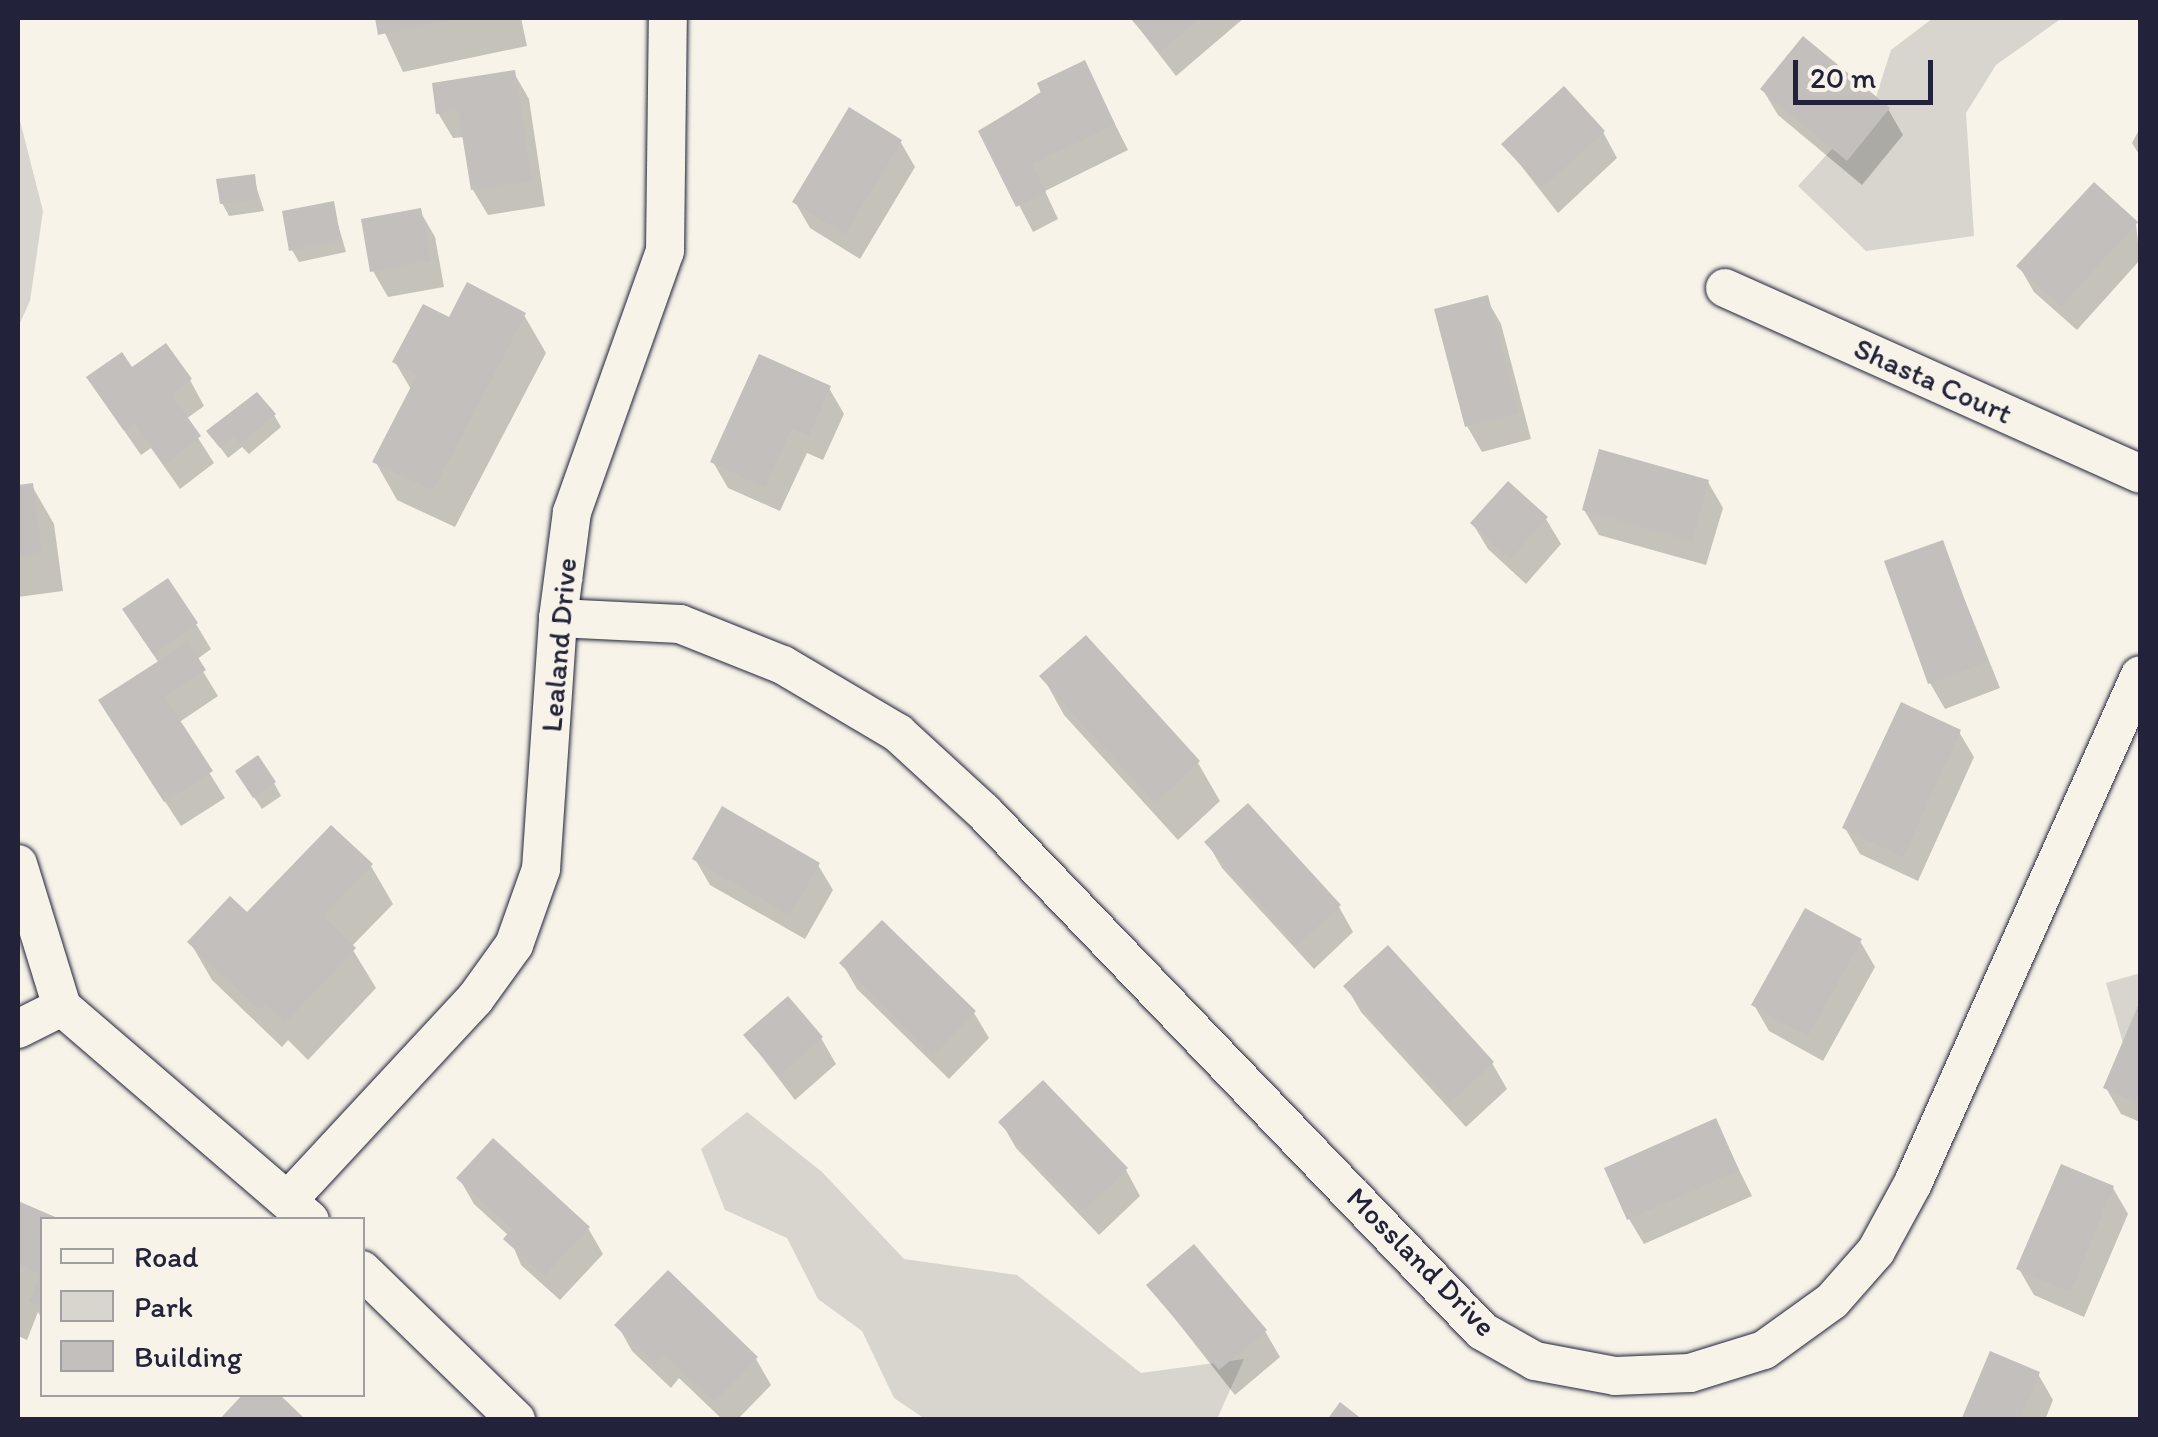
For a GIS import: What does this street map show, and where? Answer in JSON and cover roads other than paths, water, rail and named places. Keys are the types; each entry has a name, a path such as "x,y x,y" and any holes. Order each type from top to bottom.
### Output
{"street":[{"name":"Lealand Drive","path":"62,1007 300,1209 475,999 514,945 541,869 558,618 572,512 644,326 665,251 679,19"},
{"name":"Shasta Court","path":"1725,288 2140,474"},
{"name":"Mossland Drive","path":"558,618 680,624 784,665 898,732 996,825 1482,1331 1535,1361 1615,1376 1690,1372 1764,1350 1832,1301 1876,1251 1913,1183 2140,674"},
{"path":"18,864 62,1007 18,1029"},
{"path":"365,1273 516,1420"}]}
